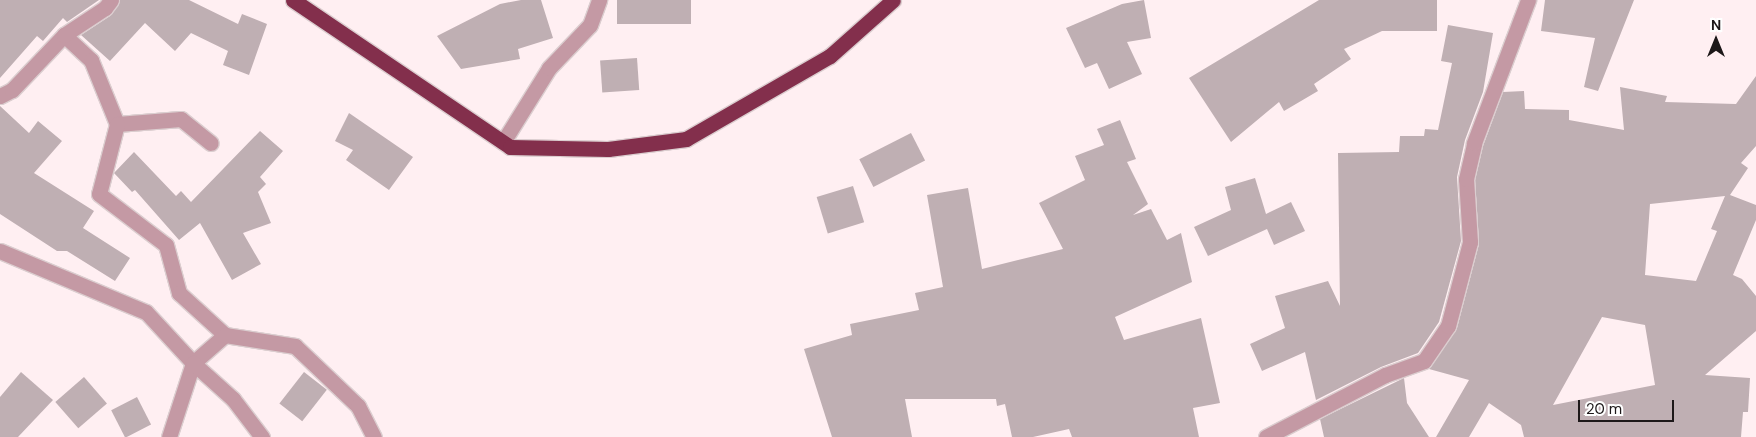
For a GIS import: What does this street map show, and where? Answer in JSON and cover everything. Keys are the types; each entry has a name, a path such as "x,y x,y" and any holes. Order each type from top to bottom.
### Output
{"highway":[{"path":"293,0 510,147 608,150 686,139 830,56 893,0"}],"street":[{"path":"0,96 12,90 64,35 104,8 111,0"},
{"path":"503,142 548,68 590,26 599,0"},
{"path":"1266,437 1385,375 1424,361 1448,326 1470,242 1466,179 1474,142 1528,0"},
{"path":"64,35 90,60 117,124 99,194 166,245 179,293 226,336 295,346 358,406 374,437"},
{"path":"117,124 181,119 211,143"},
{"path":"0,251 146,312 193,363 233,399 262,437"},
{"path":"170,437 193,363 226,336"}],"building":[{"path":"0,0 99,0 67,22 63,18 43,41 37,36 0,78"},
{"path":"120,0 189,0 238,24 242,14 267,24 249,75 223,65 228,51 191,33 175,51 145,23 110,61 81,35 110,16"},
{"path":"521,0 541,0 553,38 518,49 520,59 461,69 437,36 500,4"},
{"path":"617,0 691,0 691,24 617,24"},
{"path":"1144,0 1151,38 1127,42 1142,74 1109,89 1097,63 1085,68 1066,28 1122,4"},
{"path":"1319,0 1437,0 1437,31 1382,31 1344,49 1351,59 1314,84 1318,91 1284,111 1279,102 1231,142 1189,78"},
{"path":"1545,0 1634,0 1598,91 1584,87 1595,38 1541,31"},
{"path":"1448,25 1493,33 1483,92 1465,140 1457,177 1461,241 1439,322 1418,353 1381,367 1316,400 1305,352 1262,371 1250,344 1285,328 1275,296 1328,281 1340,306 1338,153 1399,152 1400,136 1424,136 1425,129 1438,130 1452,63 1441,61"},
{"path":"637,58 639,90 602,93 600,61"},
{"path":"1756,76 1756,146 1741,163 1748,168 1730,195 1756,205 1756,220 1733,275 1742,279 1756,296 1756,331 1705,375 1750,378 1748,412 1743,412 1741,437 1524,437 1521,425 1489,403 1469,437 1436,437 1469,380 1429,369 1457,328 1479,244 1475,180 1483,146 1503,92 1524,91 1525,109 1569,110 1569,120 1624,130 1620,87 1667,96 1665,102 1736,104","holes":["1725,196 1711,229 1717,231 1696,281 1645,275 1650,204","1602,317 1645,325 1655,385 1553,405"]},
{"path":"0,106 29,133 38,121 62,141 34,173 94,211 83,228 130,258 115,281 67,251 57,251 0,214"},
{"path":"349,113 413,157 389,190 346,160 353,150 335,141"},
{"path":"1120,120 1136,159 1127,162 1148,204 1133,215 1151,209 1167,240 1181,233 1192,282 1115,317 1124,340 1201,318 1220,403 1193,408 1199,437 1072,437 1069,429 1033,437 1012,437 1005,404 997,406 996,399 905,399 912,437 832,437 804,349 852,335 850,324 919,310 915,293 943,287 927,195 968,188 982,269 1063,249 1039,203 1085,180 1075,156 1104,145 1097,129"},
{"path":"260,131 283,151 260,177 266,184 258,192 271,223 243,233 261,264 232,280 200,223 179,240 135,190 132,192 114,173 134,152 176,196 181,191 191,202"},
{"path":"911,133 925,161 873,187 859,159"},
{"path":"1255,178 1266,214 1291,202 1305,231 1274,245 1267,229 1208,256 1194,227 1231,210 1225,187"},
{"path":"853,186 864,222 828,233 817,197"},
{"path":"21,372 53,400 18,437 0,437 0,397"},
{"path":"304,372 327,390 302,421 279,404"},
{"path":"84,377 107,403 78,428 55,402"},
{"path":"1404,378 1407,403 1429,437 1324,437 1320,419"},
{"path":"137,397 151,425 125,437 111,410"}]}
